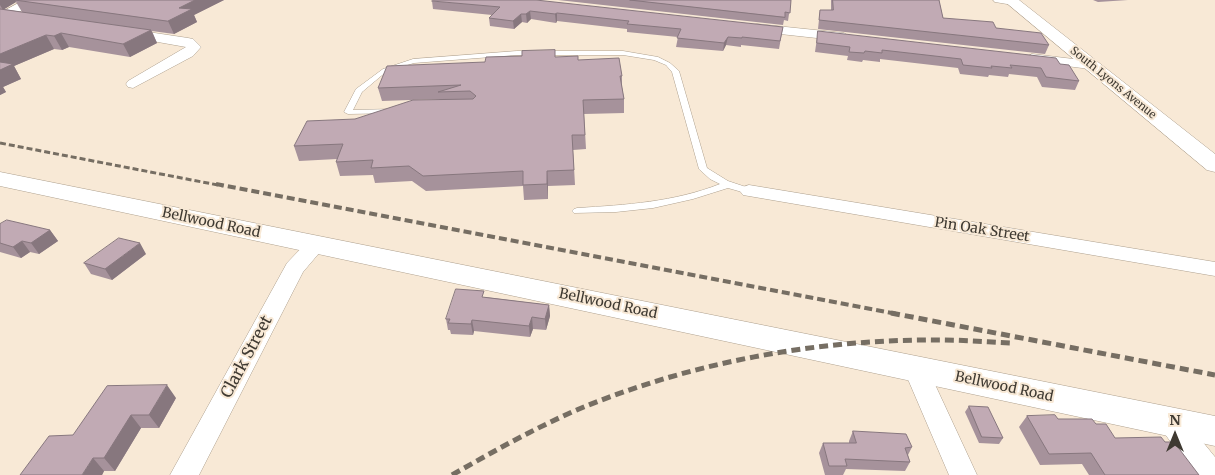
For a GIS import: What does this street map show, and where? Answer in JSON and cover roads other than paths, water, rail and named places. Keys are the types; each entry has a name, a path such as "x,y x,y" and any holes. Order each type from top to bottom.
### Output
{"street":[{"path":"2,15 32,0"},
{"name":"South Lyons Avenue","path":"1007,1 1215,165"},
{"path":"2,15 24,18"},
{"path":"746,26 854,38"},
{"path":"110,31 188,42 194,47 188,53 133,84"},
{"path":"1021,57 1090,65"},
{"name":"Bellwood Road","path":"0,179 1215,431"},
{"name":"Pin Oak Street","path":"749,191 1215,269"},
{"name":"Clark Street","path":"184,475 294,268 316,245"},
{"path":"916,370 963,475"},
{"path":"1171,422 1212,475"}],"lane":[{"path":"405,110 348,112 359,91 384,70 405,62 517,53 623,53 646,56 662,61 675,71 698,158 703,168 712,178 727,186 749,191"},
{"path":"577,211 667,204 702,196 727,186"}],"railway":[{"path":"0,143 223,186"},
{"path":"216,184 897,314"},
{"path":"891,313 1215,375"},
{"path":"452,475 531,432 579,409 622,392 711,366 756,356 848,344 940,340 1012,343"}]}
